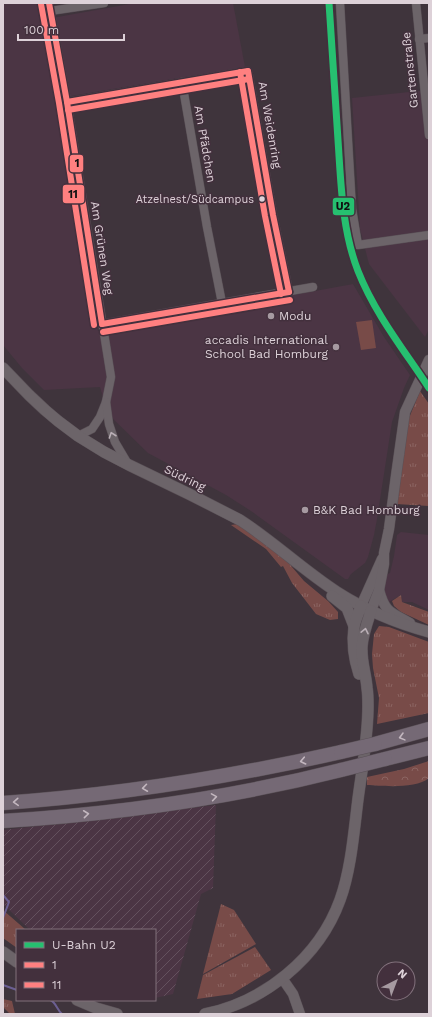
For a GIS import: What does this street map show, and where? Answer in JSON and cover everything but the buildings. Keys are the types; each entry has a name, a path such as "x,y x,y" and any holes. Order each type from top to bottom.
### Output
{"highway":[{"path":"3,803 46,800 184,783 278,766 429,730"},
{"path":"3,821 55,818 125,810 236,793 311,778 429,748"}],"main road":[{"name":"Südring","path":"3,368 45,410 78,436 129,465 240,520 258,531 333,589 366,608 388,619 428,632"},
{"path":"295,561 308,576 347,608 354,626 356,666 368,697"},
{"path":"354,626 366,608"},
{"path":"205,1014 222,1010 249,999 266,990 282,978 298,964 316,943 327,927 340,901 345,884 354,830 366,734 368,697 363,665 362,646 365,629 366,608"},
{"path":"3,952 16,961"},
{"path":"79,1001 96,1008 118,1014"}],"street":[{"path":"50,7 104,3"},
{"path":"340,3 352,209 358,245 429,235"},
{"name":"Gartenstraße","path":"416,3 429,136"},
{"name":"Am Grünen Weg","path":"50,7 67,102 111,377 106,402 100,417 92,429 78,436"},
{"path":"419,39 429,38"},
{"name":"Am Weidenring","path":"67,102 248,71 273,215 289,292"},
{"name":"Am Pfädchen","path":"182,82 222,304"},
{"path":"102,324 313,287"},
{"path":"366,608 379,590 405,412 429,360"},
{"name":"Am Grünen Weg","path":"106,402 108,424 115,442 129,465"},
{"path":"366,608 370,587 384,553"},
{"path":"379,590 382,601 388,610 428,632"},
{"path":"282,978 293,994 300,1014"}],"shaded area":[{"path":"3,3 44,3 52,18 135,3 233,3 245,67 59,98 98,331 353,284 384,337 410,375 392,422 377,519 368,557 365,563 351,574 348,579 345,579 251,511 226,495 148,453 108,414 100,387 44,390 22,368 3,345"},
{"path":"428,90 429,329 425,337 369,264 360,229 352,98"},
{"path":"401,532 429,535 429,610 412,602 402,602 401,595 387,603 384,592 386,575 390,573 397,535"},
{"path":"216,805 213,888 201,894 173,994 156,998 156,929 29,929 3,904 3,830"}],"green space":[{"path":"372,320 376,348 361,350 356,322"},
{"path":"420,391 429,404 429,506 396,504 409,418"},
{"path":"238,524 286,560 304,581 328,601 338,612 338,619 330,620 316,614 292,583 283,566 281,567 266,549 231,525"},
{"path":"401,595 402,602 429,612 429,625 401,612 394,606 392,601"},
{"path":"379,626 389,627 429,642 429,713 377,724 379,698 373,668 372,654 374,634"},
{"path":"429,761 429,778 423,782 399,786 367,785 367,777 404,769"},
{"path":"221,904 234,910 256,944 203,974"},
{"path":"3,910 25,929 16,929 16,947 3,938"},
{"path":"255,947 271,970 232,994 197,999 203,975"},
{"path":"3,999 12,1001 15,1014 10,1014 3,1007"}],"waterway":[{"path":"3,895 9,902 3,918"},
{"path":"3,985 16,990"},
{"path":"52,1001 62,1014"}],"metro line":[{"name":"U2","path":"329,3 341,190 345,223 353,255 365,287 381,317 429,388"}],"transit line":[{"name":"1","path":"49,3 67,102 102,324"},
{"name":"11","path":"41,4 59,103 94,325"},
{"name":"1","path":"248,71 273,215 289,292"},
{"name":"1","path":"67,102 248,71"},
{"name":"11","path":"240,72 265,216 281,294"},
{"name":"11","path":"68,110 249,79"},
{"name":"1","path":"102,324 289,292"},
{"name":"11","path":"103,332 290,300"}],"place":[{"name":"Atzelnest/Südcampus","path":"262,199"},
{"name":"Modu","path":"271,316"},
{"name":"accadis International School Bad Homburg","path":"336,347"},
{"name":"B&K Bad Homburg","path":"305,510"}]}
